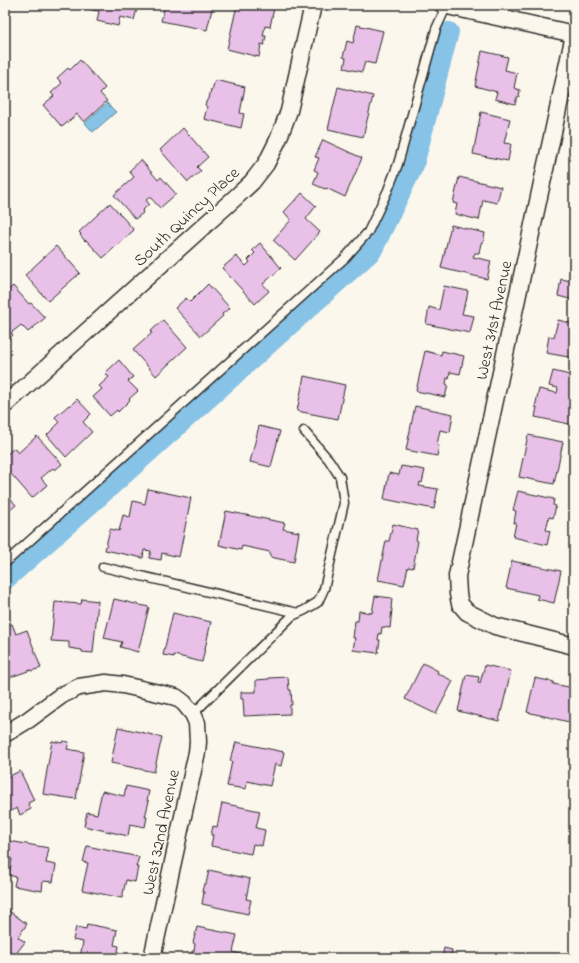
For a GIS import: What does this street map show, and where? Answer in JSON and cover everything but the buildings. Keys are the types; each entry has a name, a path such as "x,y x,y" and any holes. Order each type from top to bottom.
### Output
{"street":[{"name":"South Quincy Place","path":"5,405 236,197 252,182 266,164 278,140 288,111 313,5"},
{"path":"445,5 574,34"},
{"name":"West 31st Avenue","path":"574,34 457,576 460,604 467,612 494,626 574,646"},
{"path":"5,734 28,720 62,695 78,687 106,683 123,685 176,697 184,702 192,714"},
{"name":"West 32nd Avenue","path":"152,958 197,752 197,723 192,714"}],"lane":[{"path":"5,563 345,258 368,232 388,190 398,164 436,29 445,5"},
{"path":"192,714 292,616 318,602 324,589 344,503 340,477 329,460 304,431"},
{"path":"103,567 298,613"}],"water":[{"path":"107,103 116,112 93,132 85,123"}],"waterway":[{"path":"5,580 372,251 414,165 449,32"}]}
